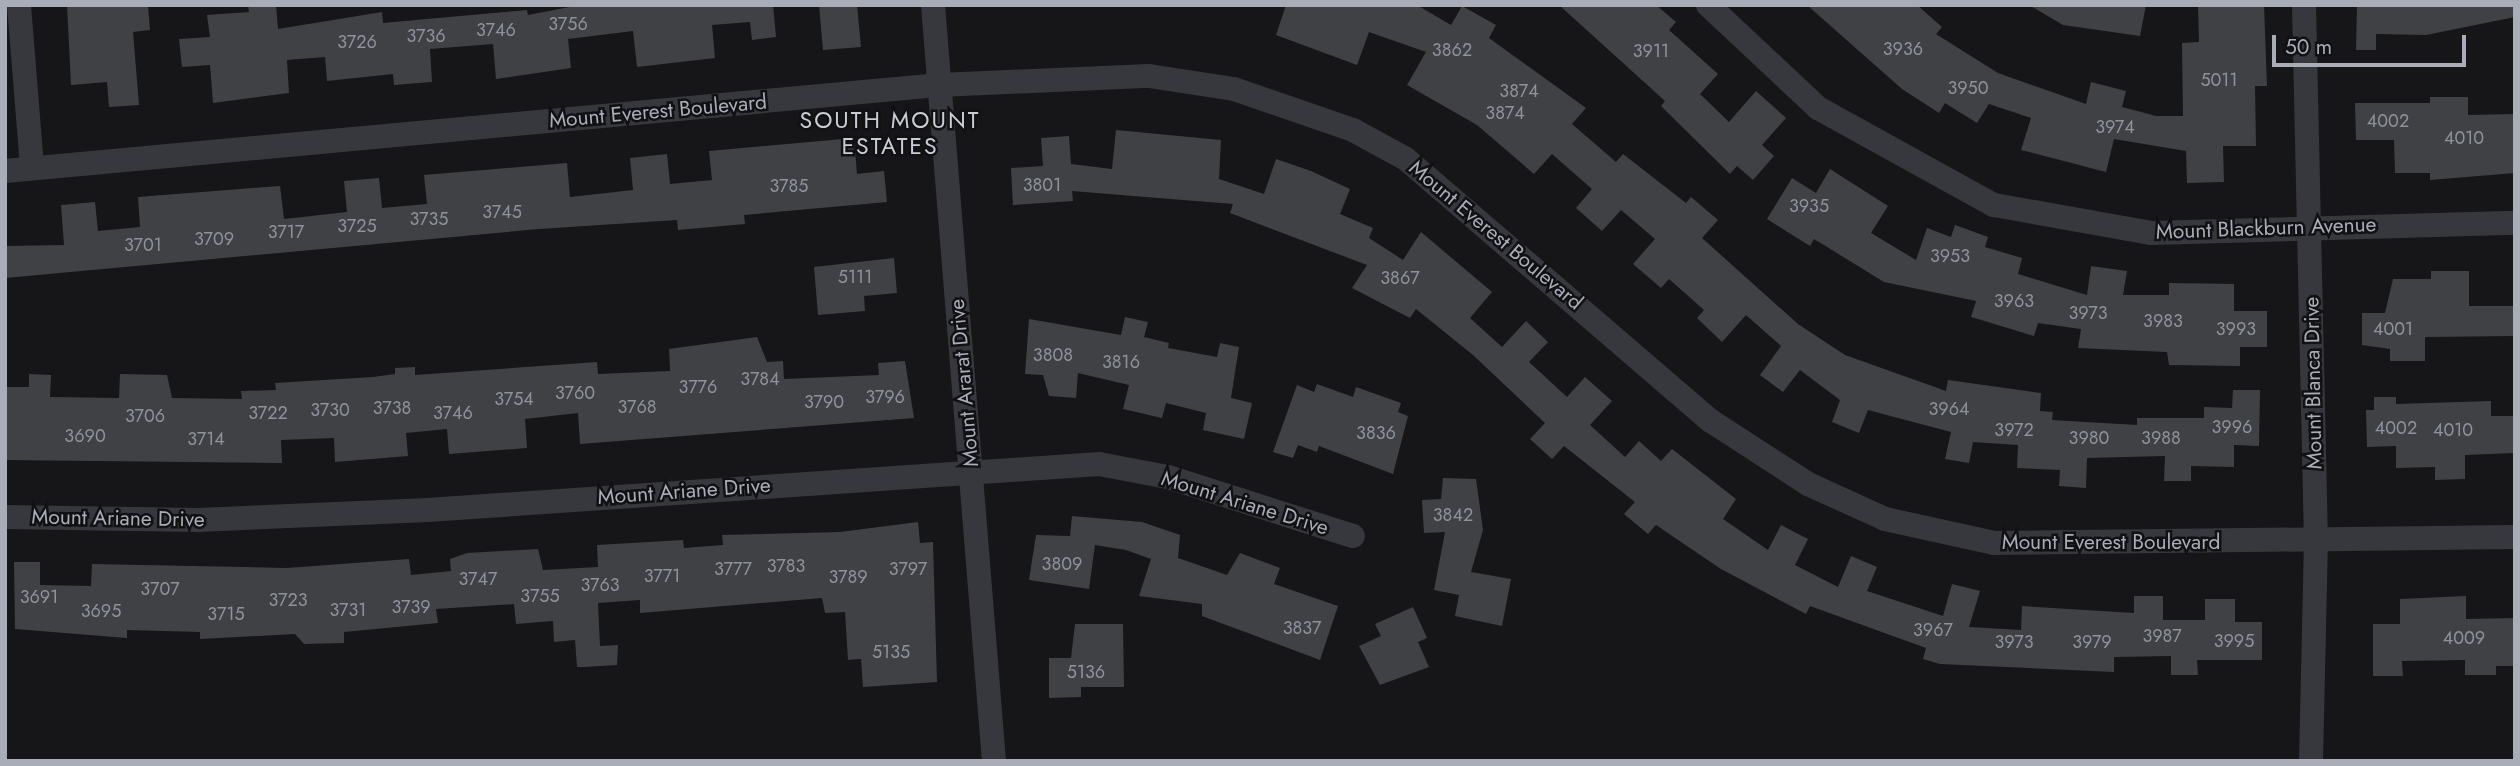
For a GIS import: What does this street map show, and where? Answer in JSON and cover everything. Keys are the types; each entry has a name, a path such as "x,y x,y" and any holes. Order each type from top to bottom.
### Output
{"street":[{"path":"19,5 32,167"},
{"name":"Mount Ararat Drive","path":"933,5 994,761"},
{"name":"Mount Blackburn Avenue","path":"1708,5 1818,108 1994,205 2151,233 2310,226 2515,223"},
{"name":"Mount Blanca Drive","path":"2304,5 2316,540 2311,761"},
{"name":"Mount Everest Boulevard","path":"5,171 940,85 1149,76 1234,89 1353,130 1462,201 1711,421 1808,484 1885,519 1994,543 2515,537"},
{"name":"Mount Ariane Drive","path":"5,517 198,520 414,511 1099,464 1168,477 1353,536"}],"building":[{"path":"67,5 148,5 150,30 133,32 139,105 109,107 107,82 71,85"},
{"path":"248,5 276,5 278,29 382,12 383,23 527,10 528,15 580,5 773,5 776,37 752,40 750,22 712,25 715,58 637,67 633,31 568,39 571,68 496,79 493,44 430,49 432,82 394,85 393,74 327,81 325,57 287,60 289,93 213,103 210,65 182,67 179,39 210,37 207,15 249,12"},
{"path":"819,5 857,5 861,47 823,50"},
{"path":"1286,5 1417,5 1451,25 1462,6 1496,25 1489,38 1586,108 1572,124 1616,162 1623,154 1686,203 1691,197 1718,220 1702,238 1798,324 1845,355 1946,391 1948,380 2041,393 2040,411 2053,412 2052,420 2137,425 2137,418 2204,418 2204,407 2232,408 2233,390 2260,390 2259,446 2234,445 2234,467 2191,466 2191,481 2164,481 2165,456 2087,458 2086,488 2059,486 2060,470 2017,468 2018,445 1973,442 1969,463 1945,459 1951,432 1868,410 1859,433 1832,422 1840,400 1800,370 1783,392 1760,375 1781,346 1746,315 1722,342 1697,318 1704,310 1669,279 1661,288 1633,264 1655,239 1621,210 1602,231 1576,208 1592,189 1552,154 1534,174 1477,125 1407,85 1426,52 1369,32 1357,65 1276,35"},
{"path":"1559,5 1656,5 1676,22 1669,30 1718,74 1700,94 1729,122 1756,91 1786,118 1762,145 1774,156 1753,180 1737,166 1730,174 1661,106 1665,101"},
{"path":"1807,5 1917,5 1942,27 1936,34 1998,73 2086,104 2091,82 2126,91 2122,107 2156,116 2183,116 2182,43 2199,42 2198,5 2264,5 2267,86 2255,86 2256,146 2223,146 2224,182 2187,183 2186,151 2114,139 2106,172 2021,150 2031,118 1989,104 1977,123 1945,103 1939,113 1902,89"},
{"path":"2029,5 2146,5 2140,36 2063,25"},
{"path":"2357,5 2515,5 2515,17 2426,35 2376,34 2376,50 2356,50"},
{"path":"2430,97 2468,97 2468,115 2515,114 2515,173 2430,180 2430,173 2395,173 2394,140 2356,140 2355,103 2430,103"},
{"path":"1116,130 1221,140 1219,179 1264,194 1276,159 1311,171 1350,189 1340,214 1373,228 1369,238 1403,260 1421,232 1492,292 1470,318 1502,347 1526,321 1548,342 1529,362 1567,397 1585,377 1612,401 1590,425 1625,457 1639,441 1661,461 1672,449 1736,499 1723,519 1768,550 1781,525 1808,539 1795,565 1838,587 1851,556 1877,567 1867,591 1943,616 1952,584 1980,591 1969,627 2021,630 2022,606 2134,613 2134,596 2163,596 2163,620 2205,620 2205,599 2235,599 2235,622 2262,622 2262,660 2197,660 2198,675 2171,675 2171,656 2114,657 2114,672 1940,664 1923,659 1926,648 1810,606 1806,614 1721,569 1656,525 1648,534 1624,514 1635,502 1564,446 1552,459 1530,439 1545,423 1473,355 1416,309 1410,318 1352,288 1367,265 1230,213 1233,204 1072,191 1073,201 1013,205 1011,168 1043,166 1041,138 1069,136 1071,164 1112,169"},
{"path":"854,138 857,174 884,171 887,202 744,215 745,224 678,230 677,220 539,229 5,278 5,246 64,245 61,205 95,202 98,231 140,227 138,197 280,186 284,219 347,212 344,181 379,178 382,208 427,204 424,175 567,163 570,197 633,190 630,158 667,154 670,184 712,180 709,151"},
{"path":"1830,169 1888,206 1871,233 1916,260 1927,228 1951,237 1955,225 1988,237 1985,247 2022,258 2018,274 2087,295 2091,266 2127,271 2123,295 2169,295 2169,283 2234,284 2234,311 2267,311 2267,347 2240,347 2240,366 2169,365 2167,352 2078,348 2081,329 2038,323 2034,336 1971,317 1976,301 1884,282 1814,239 1810,246 1767,219 1792,178 1816,193"},
{"path":"894,258 897,293 864,296 865,311 818,315 814,267"},
{"path":"2431,271 2469,271 2469,306 2515,306 2515,336 2425,337 2425,361 2390,361 2390,349 2362,345 2362,313 2385,313 2393,279 2431,279"},
{"path":"1125,317 1148,322 1144,337 1169,343 1168,348 1217,357 1220,343 1239,347 1231,398 1252,403 1244,439 1203,430 1206,413 1166,403 1162,418 1123,409 1129,385 1078,373 1076,398 1049,396 1043,375 1025,374 1029,319 1121,335"},
{"path":"757,337 767,362 783,361 784,379 879,375 878,363 905,361 914,418 580,444 578,413 525,419 527,448 449,454 447,429 406,433 408,456 335,462 334,438 281,440 282,463 5,460 5,387 29,387 29,374 51,375 50,397 119,398 120,374 167,375 172,398 242,399 241,391 276,390 275,383 373,377 395,374 395,368 415,367 415,375 597,362 598,374 670,371 669,349"},
{"path":"1317,384 1353,397 1356,387 1401,403 1398,412 1408,416 1393,474 1319,446 1317,452 1298,445 1293,458 1273,452 1297,385 1314,392"},
{"path":"2374,397 2396,397 2396,404 2491,401 2491,416 2515,416 2515,453 2465,455 2465,479 2435,480 2435,467 2396,468 2396,446 2367,447 2366,410 2374,410"},
{"path":"1443,478 1476,479 1483,530 1471,572 1511,579 1502,626 1455,616 1459,595 1434,590 1445,532 1424,533 1422,500 1441,499"},
{"path":"1072,516 1142,522 1180,535 1178,558 1227,575 1240,553 1280,568 1274,584 1338,606 1320,660 1202,616 1202,604 1139,596 1151,559 1126,550 1095,545 1089,589 1029,580 1036,535 1070,536"},
{"path":"918,522 920,543 933,542 937,682 863,687 861,659 848,660 845,612 825,613 822,598 640,613 640,600 598,603 600,646 618,645 617,665 584,667 577,667 575,640 554,642 553,621 516,624 514,604 436,609 438,623 344,632 344,643 304,644 295,634 200,639 200,632 127,630 127,638 15,629 14,562 40,562 40,585 91,586 92,564 287,568 409,559 411,575 451,571 450,559 467,553 538,549 543,570 598,567 597,545 683,540 684,548 723,545 722,535 840,532"},
{"path":"2466,596 2466,619 2515,618 2515,666 2496,666 2496,675 2465,675 2465,660 2402,661 2403,676 2373,676 2373,624 2400,624 2400,599"},
{"path":"1413,607 1427,638 1418,642 1429,667 1380,685 1359,646 1381,636 1375,624"},
{"path":"1075,624 1123,624 1124,687 1081,687 1081,697 1049,698 1049,658 1071,658"}],"district":[{"name":"SOUTH MOUNT ESTATES","path":"890,133"}]}
